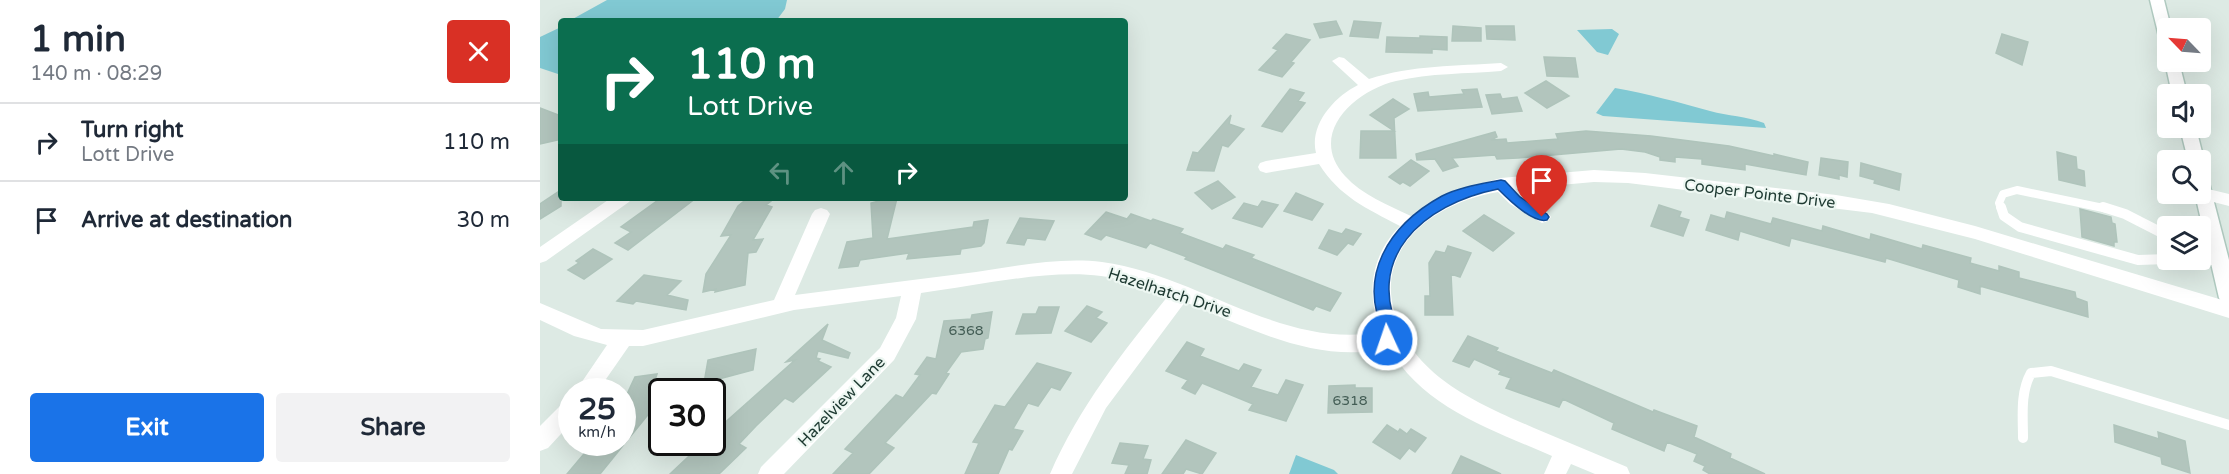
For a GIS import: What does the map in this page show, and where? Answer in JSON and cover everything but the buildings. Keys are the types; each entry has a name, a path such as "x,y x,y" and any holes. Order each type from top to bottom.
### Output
{"street":[{"path":"2157,0 2161,18"},
{"path":"1339,61 1367,85"},
{"path":"1412,225 1355,194 1334,174 1325,157 1323,143 1330,116 1352,94 1367,85 1405,74 1501,67"},
{"path":"1266,167 1325,157"},
{"name":"Cooper Pointe Drive","path":"1395,338 1384,313 1381,294 1382,276 1389,254 1402,233 1431,209 1448,199 1473,190 1501,184 1620,176 1867,206 2049,255 2162,292 2229,310"},
{"path":"1501,184 1516,200 1542,217"},
{"path":"2211,191 2229,200"},
{"path":"540,256 619,201"},
{"path":"2206,204 2229,298"},
{"path":"781,306 822,214"},
{"name":"Hazelhatch Drive","path":"540,310 589,334 624,339 668,334 781,306 1049,269 1090,268 1123,273 1316,341 1360,344 1395,338"},
{"name":"Hazelview Lane","path":"769,474 887,354 906,319 913,287"},
{"path":"1061,474 1090,414 1180,293"},
{"path":"1395,338 1416,370 1449,398 1473,411 1619,474"},
{"path":"595,378 624,339"},
{"path":"540,441 558,422"},
{"path":"1555,474 1565,451"}],"lane":[{"path":"2157,230 2125,214 2057,197 2017,190 2003,194 1999,203 2004,216 2020,227 2129,258 2157,259"},
{"path":"2211,260 2220,262"},
{"path":"2023,438 2026,380 2031,373 2041,370 2051,370 2229,425"}],"water":[{"path":"607,0 787,0 785,9 778,18 574,18"},
{"path":"558,28 558,74 540,68 540,37"},
{"path":"1612,29 1619,34 1608,55 1597,52 1577,30"},
{"path":"1615,88 1750,119 1764,123 1766,128 1603,116 1596,113"},
{"path":"1296,455 1334,470 1338,474 1289,474"}],"route":[{"path":"1387,340 1395,338 1384,313 1381,294 1383,270 1389,254 1402,233 1416,220 1448,199 1473,190 1501,184 1516,200 1542,217"}]}
